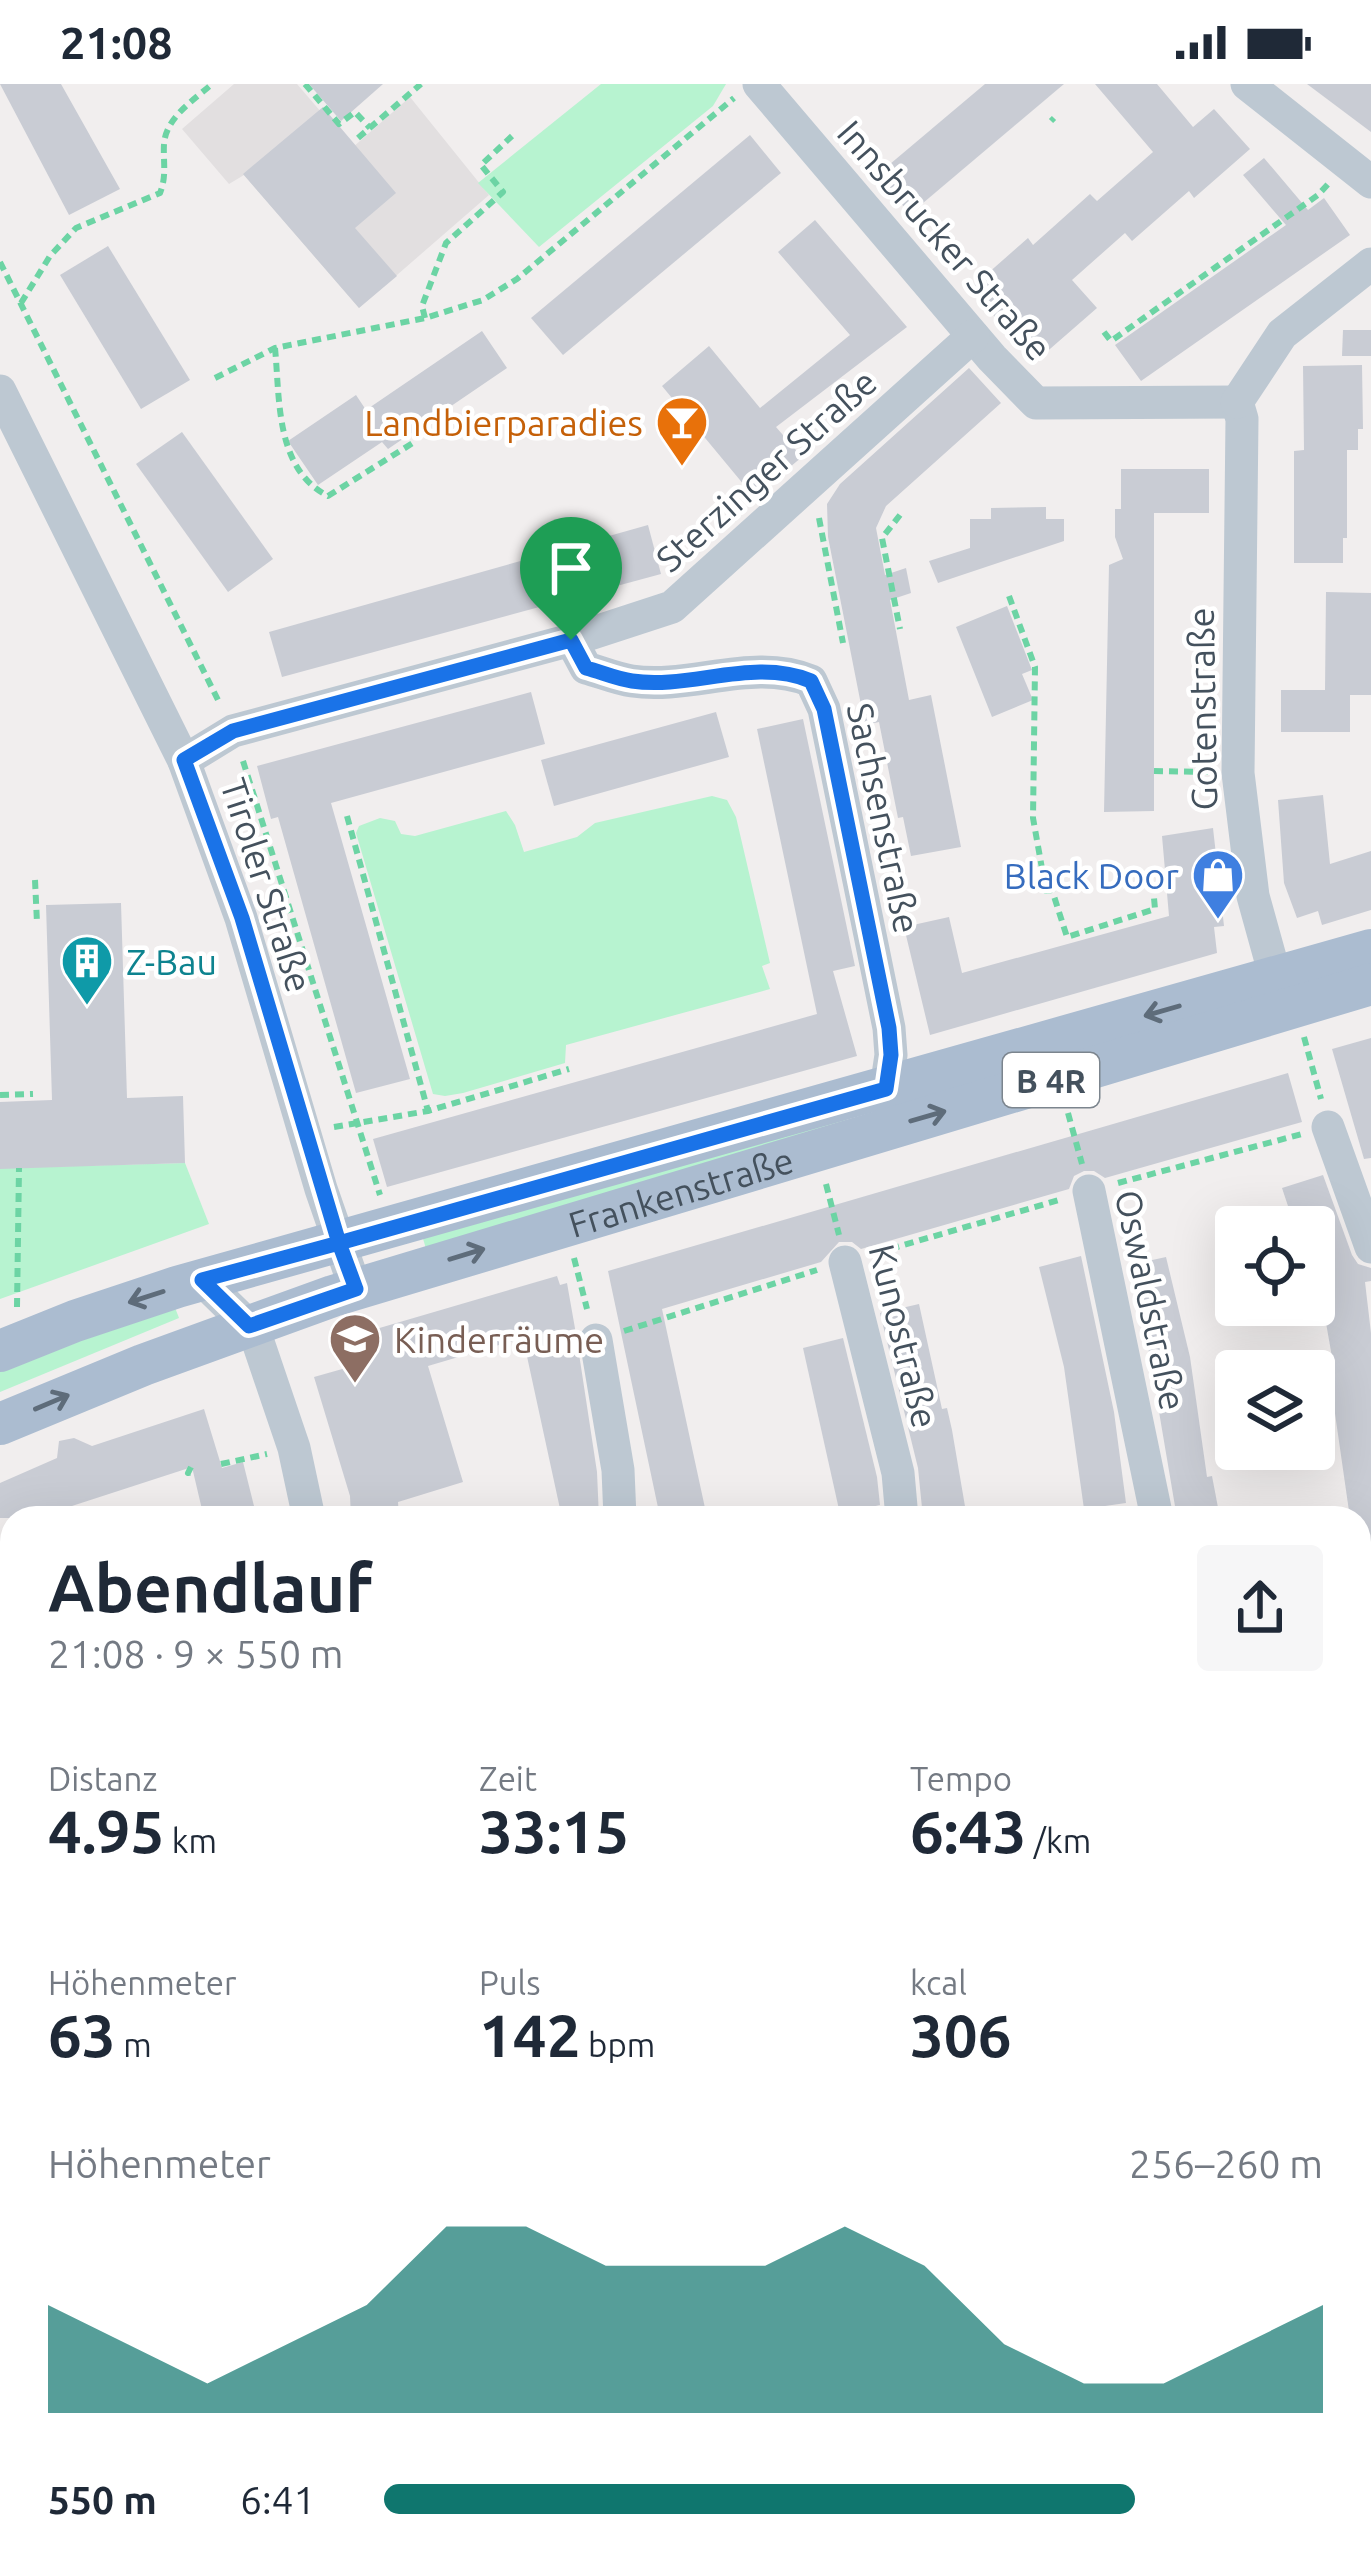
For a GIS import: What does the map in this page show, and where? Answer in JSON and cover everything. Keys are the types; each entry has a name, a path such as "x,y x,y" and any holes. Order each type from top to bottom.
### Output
{"main road":[{"name":"Frankenstraße","path":"0,1424 356,1289 1287,1005 1371,950"},
{"name":"Frankenstraße","path":"0,1352 202,1280 886,1089 1371,984"}],"street":[{"name":"Innsbrucker Straße","path":"755,84 1036,403 1237,402"},
{"path":"1246,84 1359,172"},
{"path":"1237,402 1282,334 1371,264"},
{"name":"Sterzinger Straße","path":"184,760 233,731 571,640 672,607 973,336"},
{"name":"Tiroler Straße","path":"0,392 184,760 242,918 305,1136 356,1289"},
{"name":"Gotenstraße","path":"1237,402 1242,419 1238,773 1252,896 1287,1005"},
{"name":"Sachsenstraße","path":"571,640 586,668 634,682 755,672 811,681 824,709 889,1028 886,1089"},
{"path":"1328,1127 1371,1247"},
{"name":"Oswaldstraße","path":"1089,1191 1155,1506"},
{"name":"Kunostraße","path":"845,1262 898,1473 901,1506"},
{"path":"202,1280 249,1326 265,1358 294,1448 306,1506"},
{"path":"596,1340 620,1506"}],"path":[{"path":"20,304 50,256 76,228 160,193 169,125 212,84"},
{"path":"305,84 339,124 355,112 370,128"},
{"path":"358,138 421,84"},
{"path":"215,378 275,348 425,318 483,300 517,279 755,84"},
{"path":"425,318 422,306 446,243 503,192 481,165 512,136"},
{"path":"1104,332 1111,340 1318,195 1359,172"},
{"path":"275,348 285,445 315,490 328,496 416,441"},
{"path":"803,489 817,508 843,643"},
{"path":"901,515 882,538 901,629"},
{"path":"1009,596 1034,667 1033,818 1046,891 1052,890 1067,937 1155,910 1154,898"},
{"path":"1154,771 1238,773"},
{"path":"347,816 428,1111"},
{"path":"35,880 37,923"},
{"path":"573,1255 596,1340 1089,1191 1328,1127 1287,1005"},
{"path":"305,1136 356,1120 428,1111 568,1069"},
{"path":"0,1095 33,1094"},
{"name":"Oswaldstraße","path":"1064,1099 1089,1191"},
{"path":"17,1307 19,1168"},
{"name":"Kunostraße","path":"824,1175 845,1262"},
{"path":"221,1464 294,1448"}],"shaded area":[{"path":"234,84 297,84 352,148 410,97 489,195 359,308 244,175 229,184 182,129"}],"green space":[{"path":"601,84 726,84 713,106 539,247 478,183"},
{"path":"712,796 727,800 736,817 770,963 762,966 770,989 566,1045 565,1063 463,1093 433,1094 356,833 359,826 380,818 395,821 401,834 415,836 506,811 524,852 577,837 595,823"},
{"path":"823,1120 846,1120 426,1249 422,1235"},
{"path":"185,1163 209,1224 0,1299 0,1168"},
{"path":"174,1305 179,1318 0,1392 0,1366"}],"building":[{"path":"0,84 61,84 120,189 69,215"},
{"path":"309,84 383,84 341,121"},
{"path":"985,84 1064,84 910,214 877,175"},
{"path":"1095,84 1157,84 1193,127 1214,109 1250,149 1194,198 1189,191 1132,241 1125,233 1072,280 1097,308 1035,362 970,289 1028,238 1033,245 1090,194 1097,201 1153,152"},
{"path":"1307,84 1371,84 1371,132"},
{"path":"323,107 396,193 355,228 397,276 359,308 243,174"},
{"path":"750,135 781,173 563,355 531,318"},
{"path":"1264,158 1308,210 1324,198 1350,235 1141,381 1115,345 1286,225 1243,175"},
{"path":"815,220 907,327 776,427 802,457 754,497 662,386 709,346 760,408 850,335 778,252"},
{"path":"108,246 190,380 141,409 60,275"},
{"path":"1343,330 1371,330 1371,356 1342,356"},
{"path":"482,331 507,368 388,449 382,442 318,485 288,441 356,395 366,410"},
{"path":"1362,365 1363,429 1358,429 1358,450 1347,450 1343,563 1294,563 1294,451 1304,450 1303,366"},
{"path":"969,368 1001,403 886,506 876,528 885,575 906,568 911,593 890,600 909,700 931,695 961,847 911,856 903,817 898,818 879,722 865,725 828,537 827,504 840,484"},
{"path":"182,432 273,559 228,592 136,464"},
{"path":"1121,469 1209,469 1209,513 1154,513 1154,811 1104,812 1109,565 1123,559 1115,537"},
{"path":"1046,507 1046,519 1064,519 1064,541 938,583 929,561 970,548 970,519 991,519 991,508"},
{"path":"648,525 661,574 282,677 269,632"},
{"path":"1326,592 1371,593 1371,695 1350,695 1350,732 1281,732 1281,690 1325,690"},
{"path":"1007,606 1032,670 1022,674 1033,700 992,717 956,627"},
{"path":"531,692 545,744 331,803 410,1079 356,1093 278,817 271,819 257,766"},
{"path":"716,712 729,757 554,806 541,760"},
{"path":"803,719 855,966 833,971 857,1056 387,1187 373,1139 817,1014 757,729"},
{"path":"1323,795 1330,864 1371,851 1371,910 1322,925 1318,911 1297,918 1284,883 1278,800"},
{"path":"1213,828 1224,926 1214,927 1217,953 930,1035 904,927 949,917 962,973 1169,916 1162,836"},
{"name":"Z-Bau","path":"121,903 127,1098 183,1096 185,1163 0,1169 0,1102 52,1100 46,905"},
{"path":"1371,1038 1371,1158 1364,1159 1332,1049"},
{"path":"1288,1073 1302,1122 1105,1178 1084,1171 1074,1176 1069,1189 861,1249 852,1242 839,1242 821,1262 662,1309 705,1506 658,1506 608,1271"},
{"path":"1323,1175 1334,1206 1288,1206 1282,1188"},
{"path":"1335,1208 1352,1255 1358,1264 1371,1268 1371,1281 1365,1282 1371,1333 1371,1506 1348,1506 1335,1414 1335,1350 1331,1350 1327,1326 1335,1326"},
{"path":"1081,1256 1114,1412 1126,1503 1084,1506 1064,1367 1039,1267"},
{"path":"1166,1257 1190,1357 1207,1477 1212,1476 1218,1506 1175,1506 1134,1264"},
{"path":"557,1276 560,1285 567,1283 598,1506 559,1506 523,1338 428,1366 463,1482 398,1502 398,1506 350,1506 314,1377 367,1362 359,1334"},
{"path":"919,1304 942,1409 947,1408 965,1506 922,1506 918,1468 880,1313"},
{"path":"843,1338 880,1505 838,1506 803,1348"},
{"path":"204,1409 222,1468 243,1462 254,1506 201,1506 192,1467 72,1506 0,1506 0,1483 57,1458 59,1441 74,1438 92,1446"}],"place":[{"name":"Landbierparadies","path":"682,468"},
{"name":"Black Door","path":"1218,921"},
{"name":"Z-Bau","path":"87,1007"},
{"name":"Kinderräume","path":"355,1385"}],"route":[{"path":"571,640 233,731 184,760 242,918 339,1243 202,1280 249,1326 356,1289 339,1243 886,1089 889,1028 824,709 811,681 755,672 634,682 586,668 571,640"}]}
